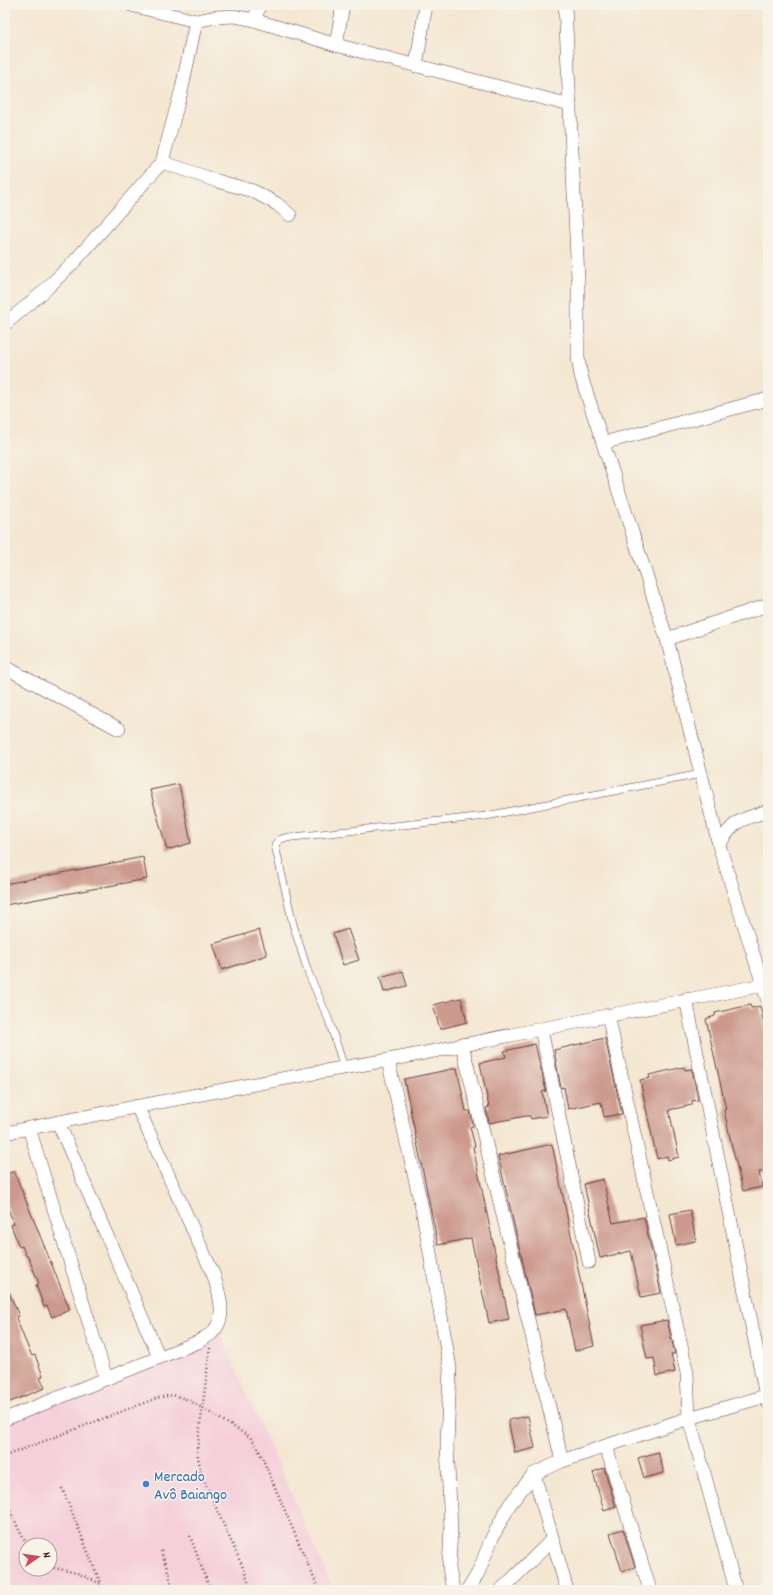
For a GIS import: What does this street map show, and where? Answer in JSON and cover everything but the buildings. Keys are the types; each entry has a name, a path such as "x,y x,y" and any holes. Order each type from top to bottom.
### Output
{"street":[{"path":"131,5 196,21 228,16 254,20 336,45 570,105"},
{"path":"254,20 260,5"},
{"path":"336,45 343,5"},
{"path":"416,66 426,5"},
{"path":"565,5 578,278 578,358 581,376 667,639 718,845 768,1001"},
{"path":"5,324 42,293 74,262 162,162 182,88 196,21"},
{"path":"162,162 217,181 253,191 277,204 290,215"},
{"path":"603,443 768,398"},
{"path":"667,639 768,605"},
{"path":"5,667 119,729"},
{"path":"718,845 732,825 740,820 768,811"},
{"path":"5,1133 137,1106 388,1060 686,999 764,985"},
{"path":"468,1590 478,1573 492,1538 510,1504 534,1474 562,1461 690,1418 767,1398 686,999"},
{"path":"608,1015 687,1373 690,1418 736,1590"},
{"path":"541,1029 589,1262"},
{"path":"462,1044 562,1461"},
{"path":"388,1060 423,1213 450,1368 447,1446 451,1528 449,1568 453,1590"},
{"path":"5,1418 198,1342 212,1333 222,1317 220,1296 214,1276 137,1106"},
{"path":"58,1122 159,1357"},
{"path":"29,1128 106,1378"},
{"path":"606,1446 650,1590"},
{"path":"534,1474 567,1590"},
{"path":"501,1590 552,1540"}],"lane":[{"path":"344,1067 328,1018 308,972 293,924 275,845 279,840 284,838 486,816 701,774"}],"path":[{"path":"212,1333 197,1452 201,1474 252,1590"},
{"path":"5,1456 157,1398 173,1395 189,1400 250,1437 258,1448 320,1590"},
{"path":"62,1488 104,1590"},
{"path":"5,1500 22,1537"},
{"path":"190,1536 210,1590"},
{"path":"161,1551 174,1590"},
{"path":"58,1569 77,1573 101,1584"}],"shaded area":[{"name":"Mercado Avô Baiango","path":"221,1335 334,1590 5,1590 5,1422"}],"place":[{"name":"Mercado Avô Baiango","path":"146,1484"}]}
